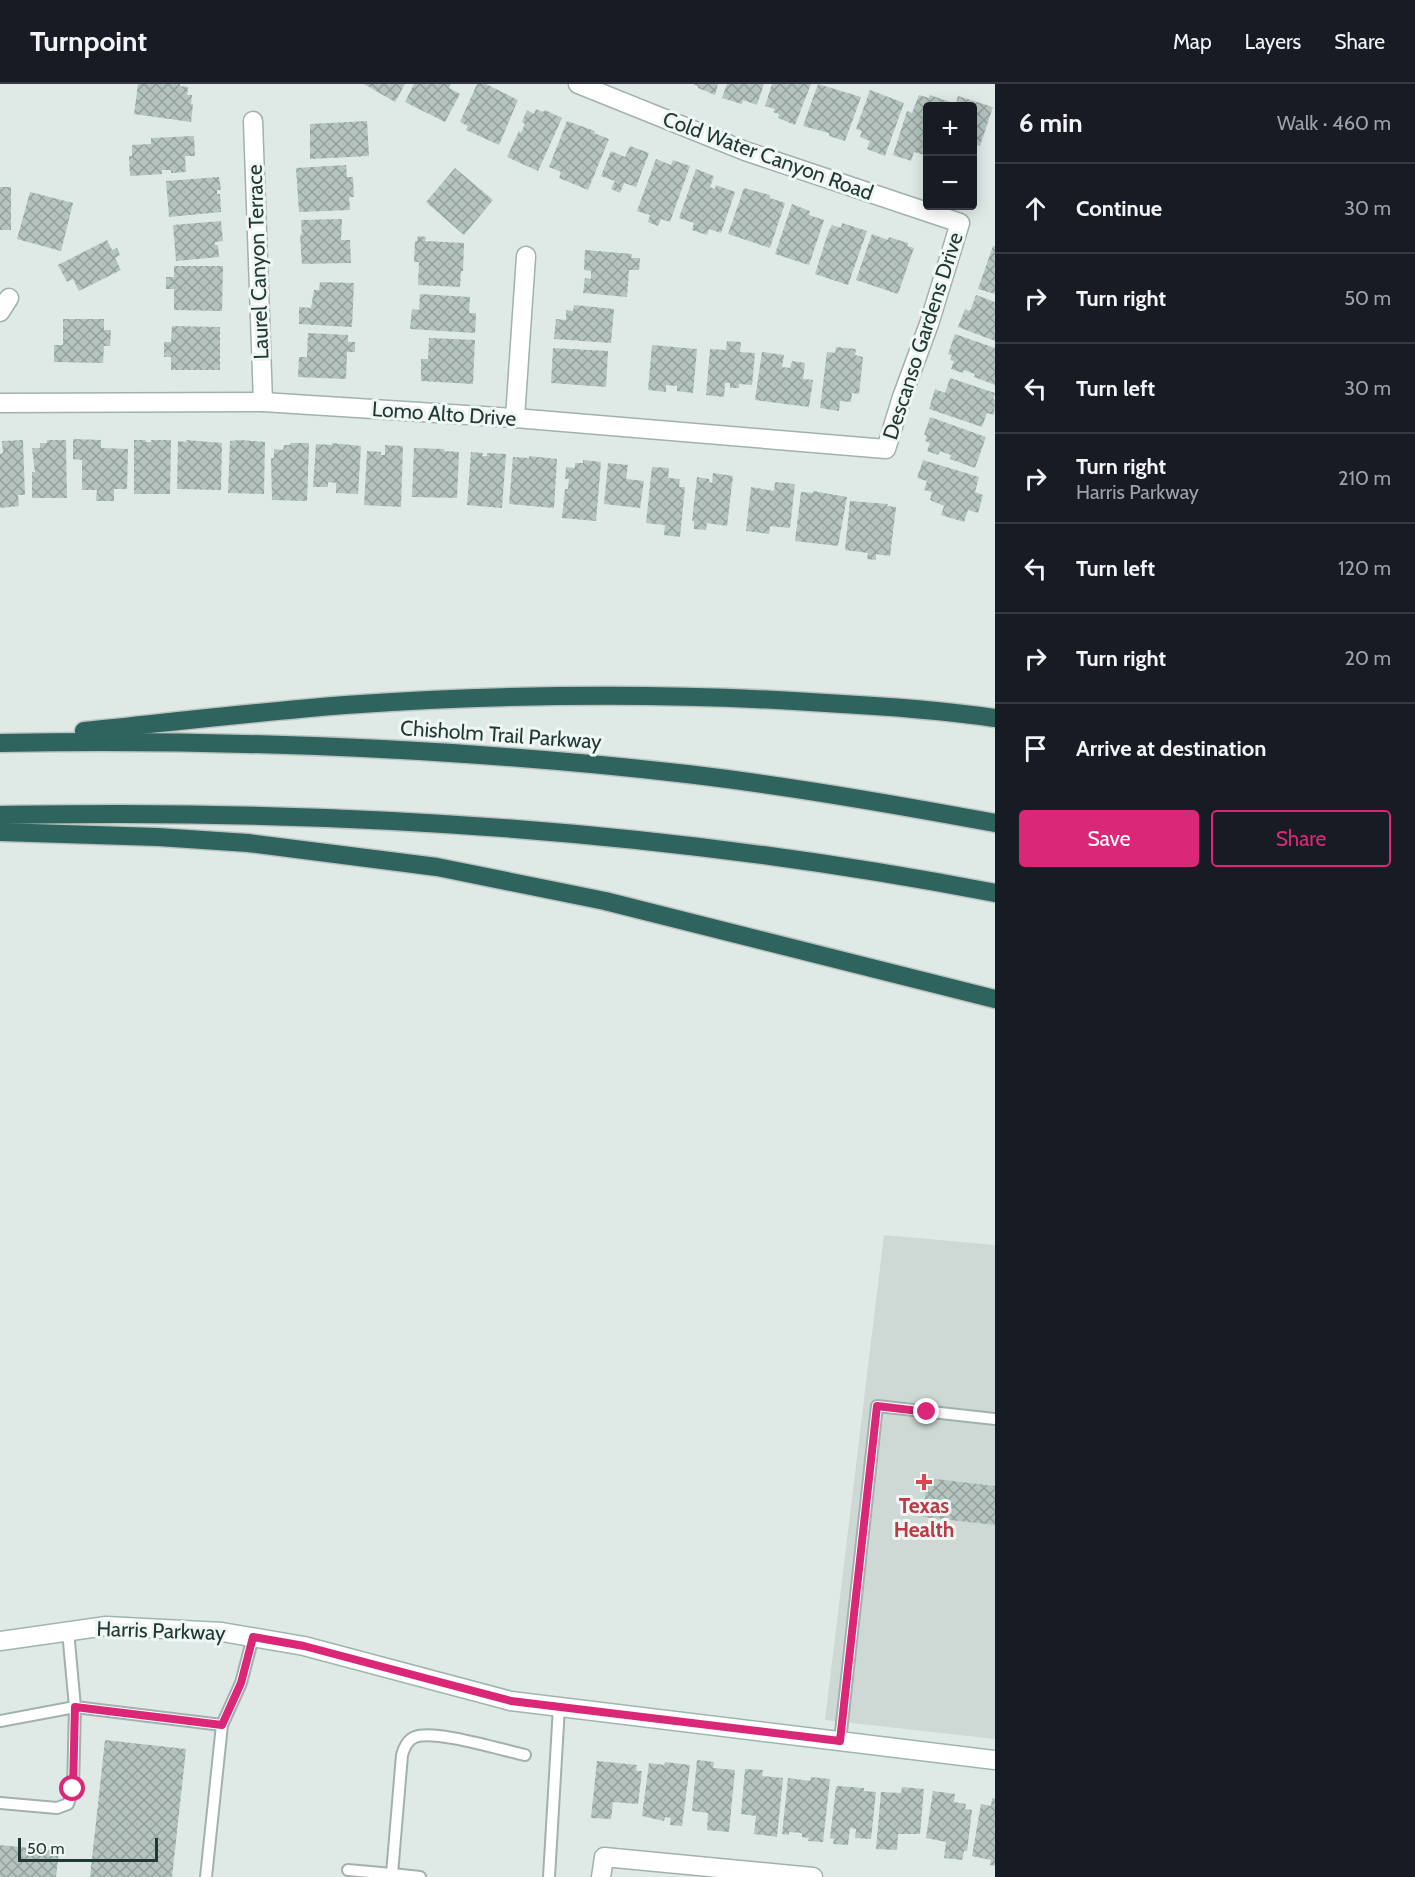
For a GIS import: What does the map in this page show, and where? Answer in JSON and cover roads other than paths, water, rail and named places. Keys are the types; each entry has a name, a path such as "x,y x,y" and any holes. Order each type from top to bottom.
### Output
{"highway":[{"path":"0,741 345,705 514,697 718,696 930,710 995,718"},
{"name":"Chisholm Trail Parkway","path":"0,741 273,743 543,760 689,774 845,796 995,823"},
{"path":"0,815 243,814 486,827 735,851 836,865 995,893"},
{"path":"0,832 158,837 248,843 437,867 604,901 995,999"}],"street":[{"name":"Cold Water Canyon Road","path":"578,84 746,151 960,223"},
{"name":"Laurel Canyon Terrace","path":"253,121 263,402"},
{"name":"Descanso Gardens Drive","path":"886,449 929,324 960,223"},
{"path":"515,418 526,256"},
{"name":"Lomo Alto Drive","path":"0,403 263,402 515,418 886,449"},
{"name":"Harris Parkway","path":"0,1641 106,1626 222,1632 304,1646 511,1701 995,1760"},
{"path":"601,1877 604,1857 813,1877"}],"lane":[{"path":"840,1741 877,1406 995,1419"},
{"path":"0,1803 57,1808 68,1804 73,1789 75,1707 68,1631"},
{"path":"206,1877 222,1725 241,1683 253,1637"},
{"path":"0,1721 75,1707 222,1725"},
{"path":"549,1877 559,1707"},
{"path":"392,1874 402,1755 405,1745 414,1737 432,1735 525,1755"},
{"path":"348,1870 420,1877"}],"place":[{"name":"Texas Health","path":"924,1482"}]}
